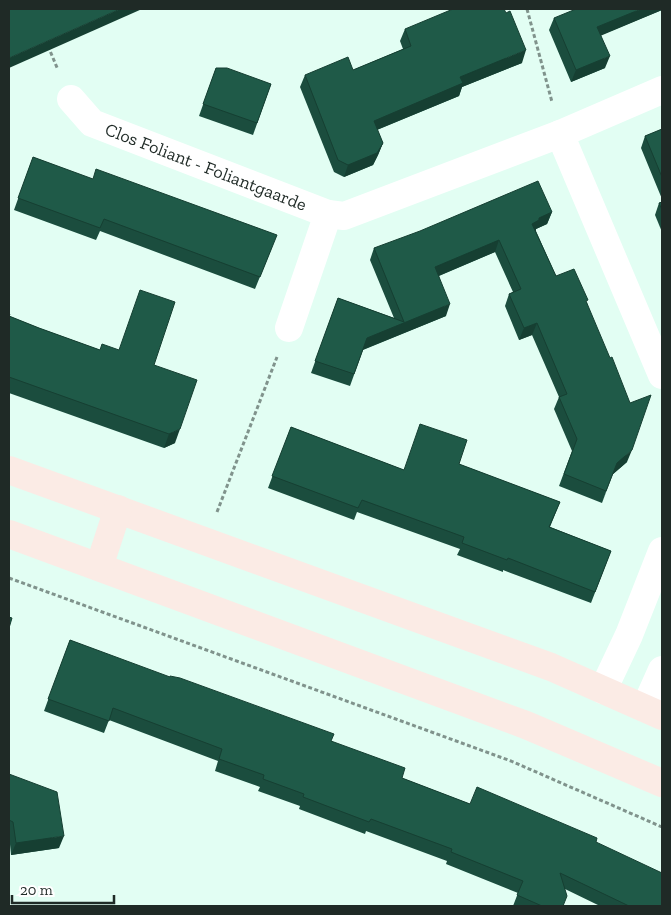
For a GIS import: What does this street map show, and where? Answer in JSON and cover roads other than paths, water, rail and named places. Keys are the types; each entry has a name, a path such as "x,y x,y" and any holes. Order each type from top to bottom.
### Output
{"main road":[{"path":"9,470 206,540 551,667 654,712"},
{"path":"99,567 118,509"},
{"path":"9,534 526,725 662,783"}],"street":[{"path":"328,214 344,216 560,134 662,90"},
{"name":"Clos Foliant - Foliantgaarde","path":"71,100 92,123 328,214 289,328"},
{"path":"560,134 662,375"},
{"path":"603,690 629,635 662,551"},
{"path":"654,712 662,670"}]}
